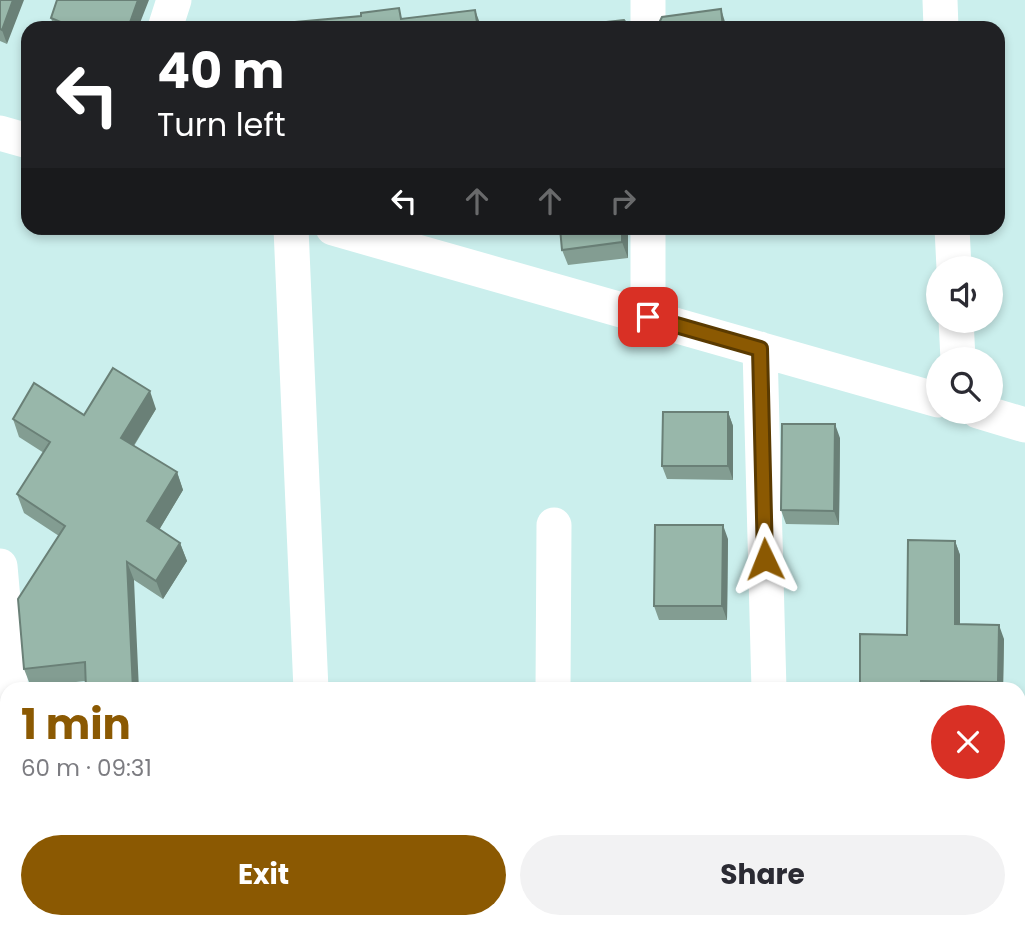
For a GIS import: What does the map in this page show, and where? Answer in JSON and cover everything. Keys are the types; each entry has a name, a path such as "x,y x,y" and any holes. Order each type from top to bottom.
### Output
{"street":[{"path":"167,21 174,0"},
{"path":"648,0 648,21"},
{"path":"940,0 942,21"},
{"path":"0,133 21,139"},
{"path":"291,235 310,682"},
{"path":"358,235 926,397"},
{"path":"648,235 648,317"},
{"path":"952,235 953,256"},
{"path":"760,349 769,682"},
{"path":"1003,418 1025,425"},
{"path":"553,682 554,525"},
{"path":"0,566 10,682"}],"building":[{"path":"0,0 13,0 2,30 0,29"},
{"path":"57,0 138,0 130,21 58,21 51,18"},
{"path":"399,8 401,19 475,10 477,21 307,21 361,16 361,13"},
{"path":"721,9 722,21 660,21 662,17"},
{"path":"561,235 622,235 622,242 562,250"},
{"path":"113,368 150,391 121,438 177,472 147,521 180,543 156,581 127,562 133,682 86,682 85,662 24,669 18,599 65,526 17,494 50,442 13,419 34,383 84,415"},
{"path":"663,412 728,412 728,466 662,466"},
{"path":"782,424 835,424 834,511 781,510"},
{"path":"655,525 723,525 722,606 654,606"},
{"path":"908,540 955,541 955,624 999,625 998,682 860,682 860,634 907,635"}],"route":[{"path":"648,317 760,349 765,559"}]}
